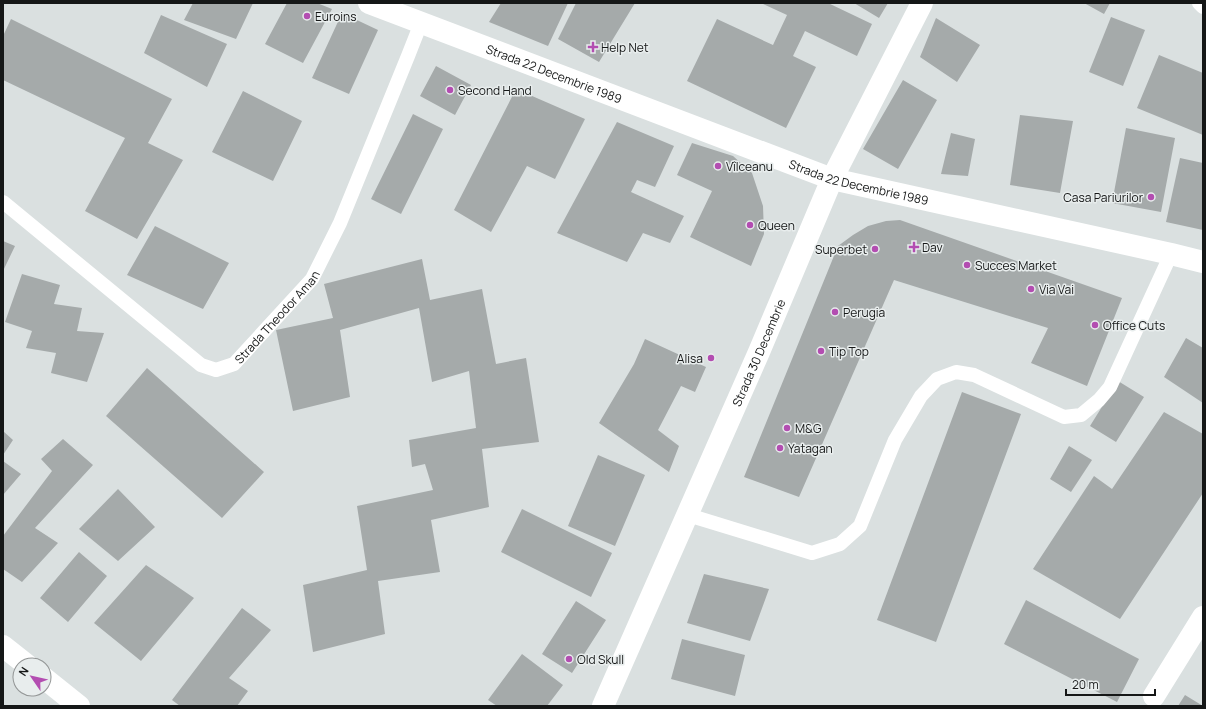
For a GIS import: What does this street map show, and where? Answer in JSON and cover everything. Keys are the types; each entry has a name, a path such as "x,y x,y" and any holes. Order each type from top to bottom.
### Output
{"street":[{"name":"Strada 22 Decembrie 1989","path":"369,3 832,179 1203,262"},
{"name":"Strada 30 Decembrie","path":"602,706 688,515 832,179 922,3"},
{"path":"1154,696 1203,617"},
{"path":"3,646 17,657"},
{"path":"52,684 79,706"}],"lane":[{"path":"1199,3 1203,7"},
{"name":"Strada Theodor Aman","path":"3,202 201,365 216,370 234,364 312,279 340,223 421,23"},
{"path":"688,515 812,553 840,544 860,526 895,440 921,396 937,379 956,372 974,375 1064,417 1081,415 1099,400 1110,387 1171,254"}],"building":[{"path":"193,3 253,3 236,39 184,20"},
{"path":"287,3 317,3 332,9 303,63 265,44"},
{"path":"501,3 568,3 548,46 489,22"},
{"path":"576,3 635,3 599,62 558,39"},
{"path":"761,3 828,3 872,24 857,56 805,31 793,56 816,67 786,128 687,81 717,19 773,45 787,15"},
{"path":"854,3 888,3 879,18"},
{"path":"1084,3 1110,3 1104,14"},
{"path":"342,13 378,30 349,94 312,78"},
{"path":"161,15 227,44 207,87 144,53"},
{"path":"1111,17 1145,30 1123,86 1089,72"},
{"path":"936,18 980,45 957,82 920,57"},
{"path":"11,19 172,99 148,143 183,160 137,239 85,211 125,138 3,80 3,36"},
{"path":"1159,55 1203,73 1203,135 1137,108"},
{"path":"436,66 471,85 455,115 420,96"},
{"path":"903,80 937,100 898,169 863,149"},
{"path":"516,89 585,119 555,179 527,166 491,232 454,210"},
{"path":"243,91 302,121 273,181 212,152"},
{"path":"413,114 443,129 401,214 371,199"},
{"path":"1020,115 1073,121 1060,193 1010,185"},
{"path":"617,122 674,146 655,187 637,180 631,192 684,216 670,243 643,233 627,262 557,233"},
{"path":"1126,128 1175,138 1161,212 1112,203"},
{"path":"951,133 975,139 968,176 941,174"},
{"path":"692,143 733,156 752,173 763,206 764,234 751,266 690,237 712,191 677,175"},
{"path":"1180,158 1203,163 1203,230 1166,222"},
{"path":"900,220 1122,298 1087,386 1031,363 1048,328 894,280 799,497 744,477 838,246 868,226 886,221"},
{"path":"155,226 229,263 203,309 127,275"},
{"path":"3,241 15,246 3,271"},
{"path":"422,259 430,300 482,289 496,364 526,358 539,442 482,449 489,507 431,520 440,572 378,581 385,634 313,652 303,585 367,570 357,506 433,490 425,464 412,467 409,440 476,428 469,371 432,382 419,308 340,330 350,397 293,411 276,330 333,318 324,284"},
{"path":"22,274 60,285 54,304 82,308 77,331 104,333 87,382 51,373 56,353 26,348 32,331 5,322"},
{"path":"1186,338 1203,348 1203,403 1164,377"},
{"path":"645,339 706,367 695,392 681,386 658,430 679,446 669,472 599,423 634,364"},
{"path":"147,368 264,472 222,518 106,416"},
{"path":"1118,381 1144,397 1116,442 1090,426"},
{"path":"962,392 1021,414 936,642 877,620"},
{"path":"1164,412 1203,434 1203,493 1120,619 1033,569 1094,476 1112,489"},
{"path":"3,431 13,440 3,455"},
{"path":"63,439 93,465 35,528 58,543 22,582 3,569 3,536 52,471 41,459"},
{"path":"1069,446 1092,460 1071,492 1050,479"},
{"path":"598,455 645,475 615,546 568,526"},
{"path":"3,461 21,474 3,495"},
{"path":"118,489 155,527 118,561 79,529"},
{"path":"522,509 612,553 591,597 501,552"},
{"path":"79,552 107,576 68,622 40,598"},
{"path":"146,565 194,598 141,661 94,623"},
{"path":"704,574 769,589 750,641 687,623"},
{"path":"1026,600 1139,659 1117,702 1004,644"},
{"path":"576,601 606,620 572,673 542,654"},
{"path":"242,608 271,630 229,678 248,691 237,706 180,706 172,700"},
{"path":"682,639 745,655 735,696 671,679"},
{"path":"522,654 563,685 547,706 497,706 488,700"},
{"path":"1185,695 1203,706 1178,706"}],"place":[{"name":"Euroins","path":"307,16"},
{"name":"Help Net","path":"593,47"},
{"name":"Second Hand","path":"450,90"},
{"name":"Vîlceanu","path":"718,166"},
{"name":"Casa Pariurilor","path":"1151,197"},
{"name":"Queen","path":"750,225"},
{"name":"Dav","path":"914,247"},
{"name":"Superbet","path":"875,249"},
{"name":"Succes Market","path":"967,265"},
{"name":"Via Vai","path":"1031,289"},
{"name":"Perugia","path":"835,312"},
{"name":"Office Cuts","path":"1095,325"},
{"name":"Tip Top","path":"821,351"},
{"name":"Alisa","path":"711,358"},
{"name":"M&G","path":"787,428"},
{"name":"Yatagan","path":"780,448"},
{"name":"Old Skull","path":"569,659"}]}
